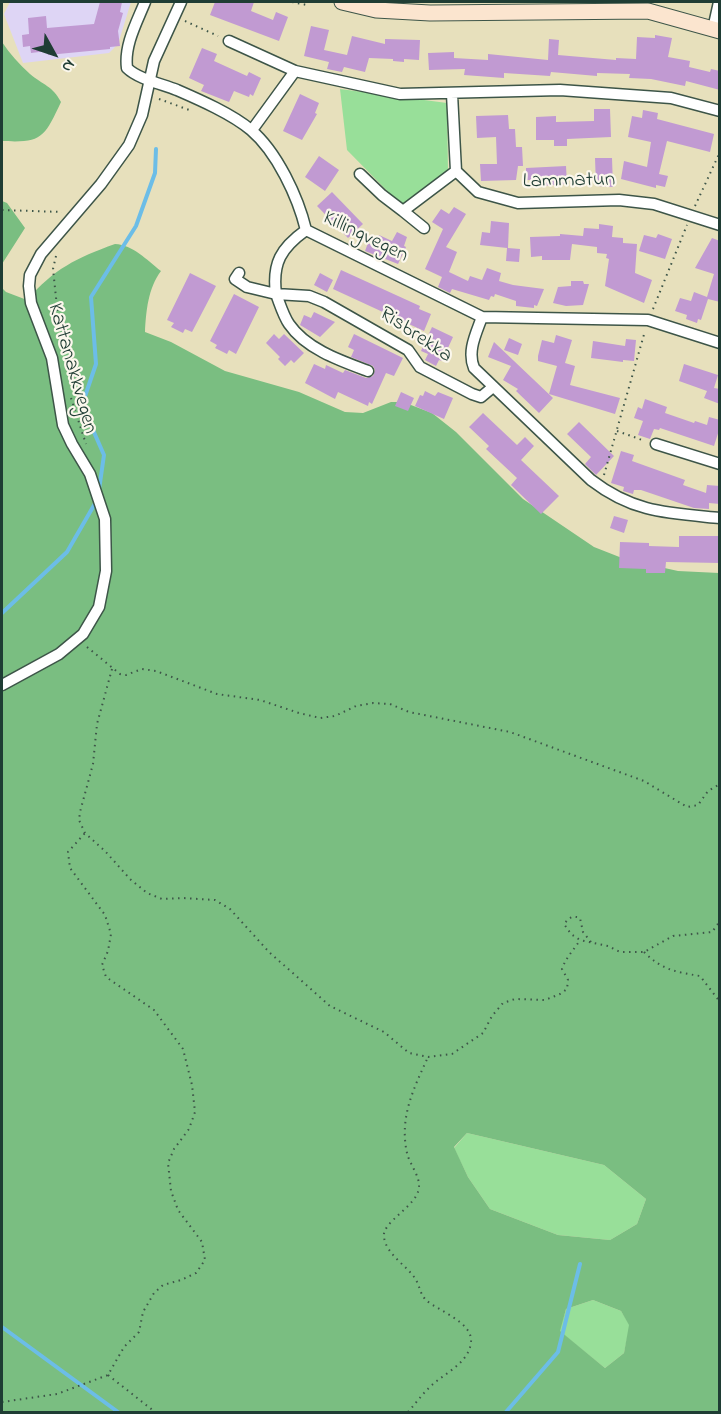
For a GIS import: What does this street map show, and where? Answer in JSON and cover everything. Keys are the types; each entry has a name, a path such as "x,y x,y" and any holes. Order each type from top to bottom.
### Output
{"main road":[{"path":"342,2 376,10 430,13 648,11 716,30"}],"street":[{"path":"145,2 126,57 127,68 131,72 136,76 152,80"},
{"name":"Kattanakkvegen","path":"2,685 59,654 79,638 96,614 104,587 106,535 103,513 90,474 63,425 52,358 29,293 30,275 36,262 101,184 129,145 147,99 154,61 181,2"},
{"path":"716,30 719,2"},
{"path":"229,41 295,71 400,94 560,90 671,98 720,111"},
{"path":"252,130 295,71"},
{"name":"Killingvegen","path":"152,80 240,121 252,130 287,177 306,230 482,317 648,320 720,343"},
{"path":"403,211 456,171 452,94"},
{"name":"Lammatun","path":"456,171 478,192 518,203 619,200 654,204 720,225"},
{"path":"360,174 382,195 424,228"},
{"path":"306,230 292,240 277,262 274,279 276,294 291,327 310,345 368,371"},
{"name":"Risbrekka","path":"239,273 236,279 248,287 276,294 309,296 324,302 408,350 420,367 472,394 481,398 493,387"},
{"path":"482,317 471,350 474,368 601,487 612,495 656,512 720,518"},
{"path":"656,444 720,464"}],"path":[{"path":"292,2 307,5"},
{"path":"174,16 229,41"},
{"path":"147,99 162,99 198,113"},
{"path":"2,210 77,213"},
{"path":"57,254 53,269 62,355"},
{"path":"70,395 89,452"},
{"path":"617,431 656,444"},
{"path":"91,640 86,646 112,669 126,675 142,669 156,671 217,694 260,700 320,718 335,716 356,706 390,704 409,712 510,732 644,781 687,807 698,805 708,791 720,784"},
{"path":"112,669 97,724 93,764 80,812 79,820 85,833 105,851 129,879 147,893 162,899 215,900 230,909 269,952 330,1006 384,1032 409,1053 428,1057 452,1054 483,1033 502,1003 515,999 545,1000 560,994 567,988 568,980 562,969 567,956 580,940"},
{"path":"2,1402 57,1394 108,1375 124,1347 139,1332 143,1312 154,1293 163,1285 196,1273 205,1260 202,1242 178,1210 171,1191 168,1163 174,1149 189,1129 195,1112 192,1084 183,1049 154,1010 106,977 102,965 108,951 111,934 105,915 70,868 68,852 85,833"},
{"path":"591,942 583,932 580,918 569,918 564,924 565,927 580,940 620,952 645,952 673,936 712,932 720,921"},
{"path":"645,952 657,965 676,972 700,976 720,1002"},
{"path":"408,1413 433,1384 452,1371 467,1353 471,1341 468,1332 459,1322 422,1295 416,1279 396,1260 383,1237 385,1230 416,1198 420,1185 407,1153 404,1117 428,1057"},
{"path":"108,1375 155,1413"}],"shaded area":[{"path":"10,2 131,2 118,44 109,53 23,63 4,14"}],"green space":[{"path":"2,42 11,55 35,78 51,89 61,102 45,131 34,139 2,141"},
{"path":"340,89 447,103 448,171 403,207 347,150"},
{"path":"2,201 7,203 25,228 2,264"},
{"path":"115,244 128,247 161,271 150,292 145,332 171,342 225,371 299,392 345,412 363,413 391,402 403,402 432,413 456,432 523,499 594,547 622,558 678,571 719,573 719,1412 2,1412 2,288 6,292 27,300 56,272","holes":["467,1133 604,1165 646,1199 637,1224 610,1240 558,1235 490,1209 468,1177 454,1147","593,1300 621,1311 629,1325 624,1353 605,1368 560,1331 566,1309"]},
{"path":"467,1133 604,1165 646,1199 637,1224 610,1240 558,1235 490,1209 468,1177 454,1148"},
{"path":"593,1300 621,1311 630,1325 624,1353 605,1368 559,1331 566,1309"}],"building":[{"path":"100,2 122,2 120,12 123,13 118,31 120,46 48,55 47,51 31,53 30,46 23,47 22,35 29,34 28,18 46,16 47,28 94,24"},
{"path":"215,2 254,2 251,11 273,20 276,12 288,17 279,41 210,15"},
{"path":"311,26 329,30 324,50 347,55 352,36 385,44 385,39 420,40 419,60 404,59 404,62 369,58 365,72 344,67 342,72 327,69 329,62 304,56"},
{"path":"655,35 672,38 668,57 690,61 689,67 710,72 711,69 720,71 720,90 686,81 685,86 651,79 629,78 630,74 597,73 597,76 551,72 550,76 504,73 504,78 464,75 465,69 429,70 428,53 454,52 454,58 488,60 488,54 548,60 549,39 559,40 558,55 616,60 616,58 636,59 637,37 655,38"},
{"path":"202,48 217,54 214,61 247,76 249,72 261,78 253,96 250,94 249,97 234,91 229,102 201,91 204,85 189,78"},
{"path":"300,94 319,103 315,113 317,114 302,140 283,131"},
{"path":"594,109 610,109 611,137 567,139 567,146 554,146 554,140 536,140 536,117 556,116 556,122 594,121"},
{"path":"643,110 658,113 657,119 714,134 710,152 667,141 659,174 668,176 665,187 656,185 656,188 621,179 624,161 647,167 651,142 628,137 632,116 642,118"},
{"path":"508,115 509,129 515,129 516,147 522,147 523,166 518,166 516,180 481,181 480,164 497,164 496,137 477,138 476,116"},
{"path":"319,156 339,170 325,191 305,177"},
{"path":"595,158 612,158 613,187 596,186"},
{"path":"566,166 567,184 531,187 530,180 526,180 526,168"},
{"path":"332,192 363,224 348,238 317,206"},
{"path":"454,207 466,214 446,247 457,252 449,272 468,281 470,276 482,280 487,268 501,273 499,281 544,289 537,306 534,305 534,308 516,306 516,301 495,294 489,300 452,289 450,293 438,287 442,277 425,269 443,229 432,222 441,209 449,214"},
{"path":"491,221 509,223 508,248 520,249 519,262 506,261 507,248 480,245 482,232 490,233"},
{"path":"599,224 613,226 612,237 623,238 623,243 637,244 635,273 652,280 644,303 605,286 609,259 606,258 607,254 597,253 597,247 572,244 570,260 542,260 542,256 531,257 530,237 560,236 560,234 583,236 584,228 599,229"},
{"path":"397,232 407,237 404,246 406,247 398,264 365,251 368,243 374,246 379,235 392,241"},
{"path":"658,234 672,239 665,259 639,251 644,235 656,238"},
{"path":"712,238 720,241 720,302 708,299 701,320 698,319 697,323 686,319 687,315 675,311 680,298 691,301 694,292 707,297 714,274 695,268"},
{"path":"341,270 420,306 419,309 431,314 424,331 333,289"},
{"path":"190,273 216,286 192,332 185,329 183,333 171,327 174,323 167,320"},
{"path":"320,273 333,280 327,292 314,285"},
{"path":"571,281 583,281 584,284 589,284 583,305 566,306 553,303 558,287 571,286"},
{"path":"234,294 259,307 236,354 229,350 227,354 215,348 217,345 210,341"},
{"path":"314,312 335,322 320,337 300,325 304,315 311,318"},
{"path":"432,327 453,337 442,361 439,360 436,366 425,360 428,354 421,351"},
{"path":"274,334 279,339 284,334 304,353 294,363 291,360 285,366 278,359 280,357 266,343"},
{"path":"354,334 403,358 394,376 386,373 372,404 369,402 368,406 338,392 335,399 305,383 314,364 325,369 326,365 343,373 345,370 366,378 373,376 375,370 373,366 351,357 354,350 348,347"},
{"path":"556,335 572,340 565,363 575,366 570,385 620,398 615,414 549,394 557,366 538,361 538,356 542,340 554,343"},
{"path":"509,338 522,344 518,355 504,350"},
{"path":"626,339 636,340 634,361 591,358 593,341 625,346"},
{"path":"494,342 553,398 539,413 516,391 518,389 503,380 511,366 488,357"},
{"path":"684,364 718,375 714,388 720,389 720,404 704,398 707,391 679,381"},
{"path":"425,391 435,396 438,392 453,398 444,419 415,406 420,395 423,396"},
{"path":"401,392 414,398 408,411 395,406"},
{"path":"645,399 667,407 665,413 694,423 695,421 707,425 709,417 720,420 714,446 660,428 659,430 654,429 650,439 638,435 643,421 634,418 638,407 642,409"},
{"path":"483,413 517,445 525,437 534,446 521,460 559,496 541,514 511,485 517,478 486,449 489,446 469,427"},
{"path":"579,422 614,456 596,475 585,464 591,457 567,434"},
{"path":"621,451 634,455 632,461 685,480 683,485 706,493 707,485 720,486 720,504 709,503 709,509 694,508 641,490 634,490 633,494 623,491 624,487 611,483"},
{"path":"614,516 628,520 624,533 610,528"},
{"path":"679,536 720,536 720,563 666,562 665,573 646,573 646,569 619,568 620,542 679,547"}],"waterway":[{"path":"99,490 104,455 82,405 96,364 91,297 136,226 155,173 156,149"},
{"path":"2,613 67,552 97,500"},
{"path":"506,1412 558,1352 580,1264"},
{"path":"2,1327 118,1412"}]}
